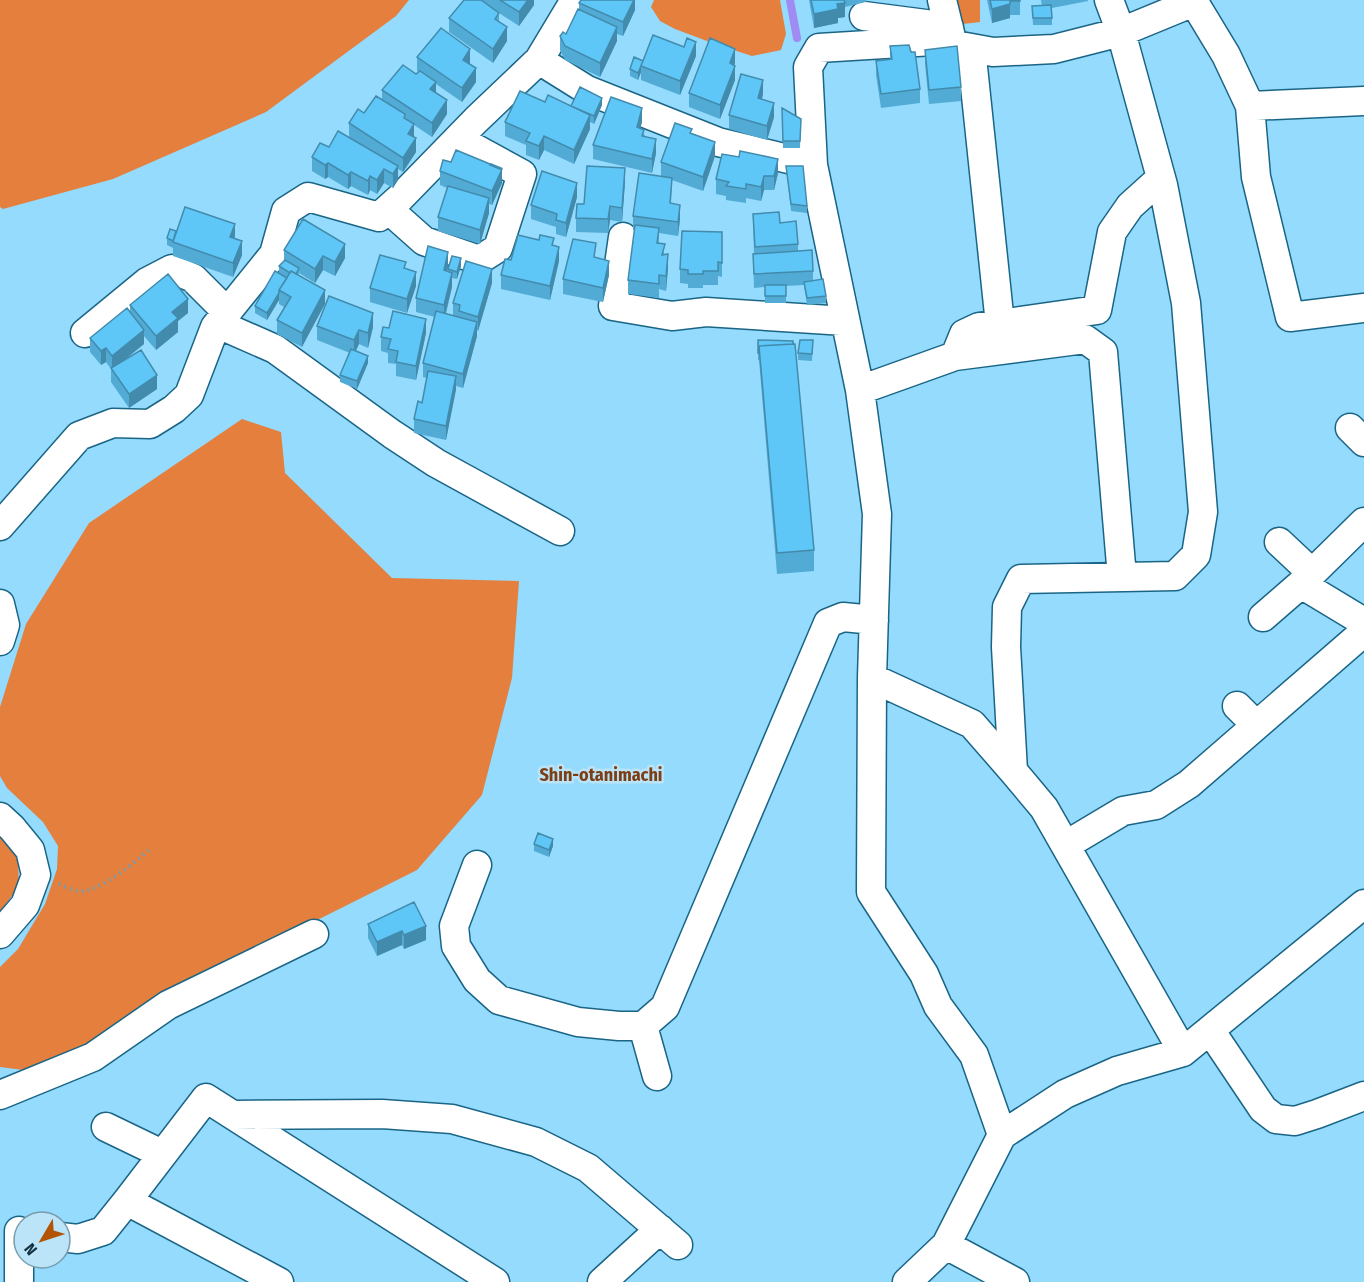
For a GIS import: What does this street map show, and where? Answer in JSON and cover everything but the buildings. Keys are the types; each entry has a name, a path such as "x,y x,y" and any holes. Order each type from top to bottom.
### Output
{"street":[{"path":"0,526 79,436 113,423 150,424 174,409 189,395 215,327 274,254 286,211 308,196 379,217 539,60 575,0"},
{"path":"942,0 957,40 1000,324"},
{"path":"1013,771 1006,646 1007,607 1022,579 1175,576 1196,555 1203,512 1186,303 1161,178 1121,32 1109,0"},
{"path":"864,16 957,40 993,52 1054,49 1121,32 1194,2 1226,55 1250,106 1256,177 1290,317 1364,308"},
{"path":"957,40 819,48 808,67 813,165 860,390 877,514 872,678 871,892 924,974 938,1006 974,1055 1002,1135"},
{"path":"539,60 587,90 718,142 813,165"},
{"path":"1250,106 1364,101"},
{"path":"388,208 424,241 479,260 498,248 522,174 458,139"},
{"path":"956,356 964,334 979,327 1097,310 1112,232 1130,206 1161,178"},
{"path":"623,237 613,306 672,316 706,312 845,321"},
{"path":"86,333 147,282 172,269 193,278 222,318 275,349 392,434 436,463 560,531"},
{"path":"860,390 956,356 1085,339 1103,352 1122,577"},
{"path":"1263,617 1364,522"},
{"path":"1279,542 1307,578 1364,622"},
{"path":"0,604 5,625 0,641"},
{"path":"477,865 454,926 456,946 477,980 499,1000 578,1022 643,1026 665,1007 828,623 843,617 874,620"},
{"path":"1066,844 1123,811 1156,806 1189,784 1247,716 1364,632"},
{"path":"872,678 972,724 1044,808 1183,1052"},
{"path":"0,817 30,850 36,875 25,905 0,934"},
{"path":"907,1282 946,1245 1002,1135 1065,1094 1117,1071 1183,1052 1364,904"},
{"path":"0,1095 93,1057 168,1005 315,934"},
{"path":"643,1026 657,1076"},
{"path":"1210,1030 1263,1109 1276,1119 1295,1121 1364,1096"},
{"path":"72,1238 78,1239 103,1231 206,1098 495,1282"},
{"path":"234,1115 382,1113 452,1119 536,1142 588,1168 669,1237 602,1282"},
{"path":"106,1126 162,1154"},
{"path":"127,1201 263,1278"},
{"path":"946,1245 1015,1282"}],"path":[{"path":"36,875 78,892 94,888 123,871 150,850"}],"shaded area":[{"path":"0,0 409,0 396,16 266,112 113,179 3,209 0,207"},
{"path":"654,0 780,0 786,34 781,50 752,56 675,29 660,21 651,7"},
{"path":"955,0 980,0 980,22 963,24"},
{"path":"242,419 281,432 285,473 392,578 519,581 512,678 482,795 417,870 156,1001 88,1049 23,1070 0,1067 0,967 18,949 45,904 57,869 58,846 43,822 7,788 0,776 0,707 26,624 89,523"},
{"path":"0,825 18,861 19,886 0,912"}],"waterway":[{"path":"790,0 797,38"}],"district":[{"name":"Shin-otanimachi","path":"601,775"}]}
